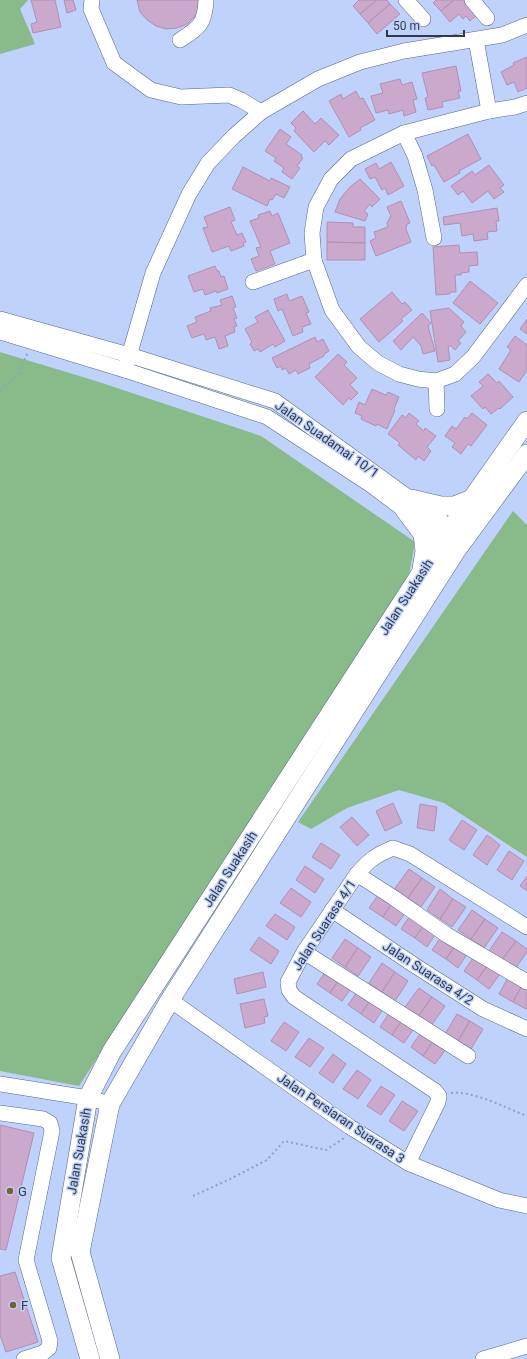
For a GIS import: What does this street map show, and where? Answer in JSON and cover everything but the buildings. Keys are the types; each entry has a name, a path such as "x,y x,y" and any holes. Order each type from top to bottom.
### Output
{"main road":[{"name":"Jalan Suakasih","path":"110,1359 80,1252 110,1104 170,1000 454,539 472,499 527,421"},
{"name":"Jalan Suakasih","path":"90,1359 61,1258 88,1098 112,1051 422,572 454,539 527,454"},
{"path":"408,504 454,506 472,499"},
{"path":"408,504 423,534 425,551 422,572"}],"street":[{"path":"92,0 91,9 114,63 150,90 181,97 229,95 241,100 261,112"},
{"path":"180,40 197,29 205,14 206,0"},
{"path":"406,0 423,19"},
{"path":"472,0 487,18"},
{"path":"125,370 153,273 188,194 208,163 234,136 261,112 318,79 360,62 404,51 502,35 527,25"},
{"path":"476,40 489,111"},
{"path":"527,103 515,107 489,111 404,133 351,159 331,179 316,207 312,233 314,260 332,310 359,347 378,363 399,374 418,379 436,381 455,374 473,357 527,285"},
{"path":"404,133 415,156 423,183 434,238"},
{"path":"253,282 314,260"},
{"name":"Jalan Suadamai 10/1","path":"0,319 130,355 275,401 454,539"},
{"path":"102,348 118,345 130,338 137,329"},
{"path":"137,329 139,339 146,352 158,364"},
{"name":"Jalan Suadamai 10/1","path":"0,332 125,370 267,417 371,485 408,504"},
{"path":"436,381 438,408"},
{"name":"Jalan Suarasa 4/1","path":"439,1096 435,1091 294,997 289,990 288,982 304,952 364,865 377,854 393,848 410,854 527,926"},
{"path":"357,874 447,935 527,982"},
{"name":"Jalan Suarasa 4/2","path":"332,910 483,1009 527,1029"},
{"path":"304,952 468,1056"},
{"name":"Jalan Persiaran Suarasa 3","path":"170,1000 350,1127 408,1163 498,1200 527,1206"},
{"path":"0,1084 88,1098 110,1104"},
{"path":"408,1163 438,1102 439,1096"},
{"path":"0,1113 44,1119 50,1123 52,1131 26,1260 50,1341 49,1348 43,1353 24,1359"},
{"path":"483,1359 527,1346"}],"path":[{"path":"0,391 18,374 33,342"},
{"path":"439,1096 458,1092 471,1094 527,1116"},
{"path":"193,1196 267,1160 284,1141 326,1150 346,1137 350,1127"}],"green space":[{"path":"0,0 28,0 20,9 35,44 0,54"},
{"path":"0,352 96,381 261,436 415,542 409,575 79,1086 0,1071"},
{"path":"513,511 527,525 527,857 444,803 399,790 347,808 311,829 298,822"}],"place":[{"name":"G","path":"10,1191"},
{"name":"F","path":"13,1305"}]}
